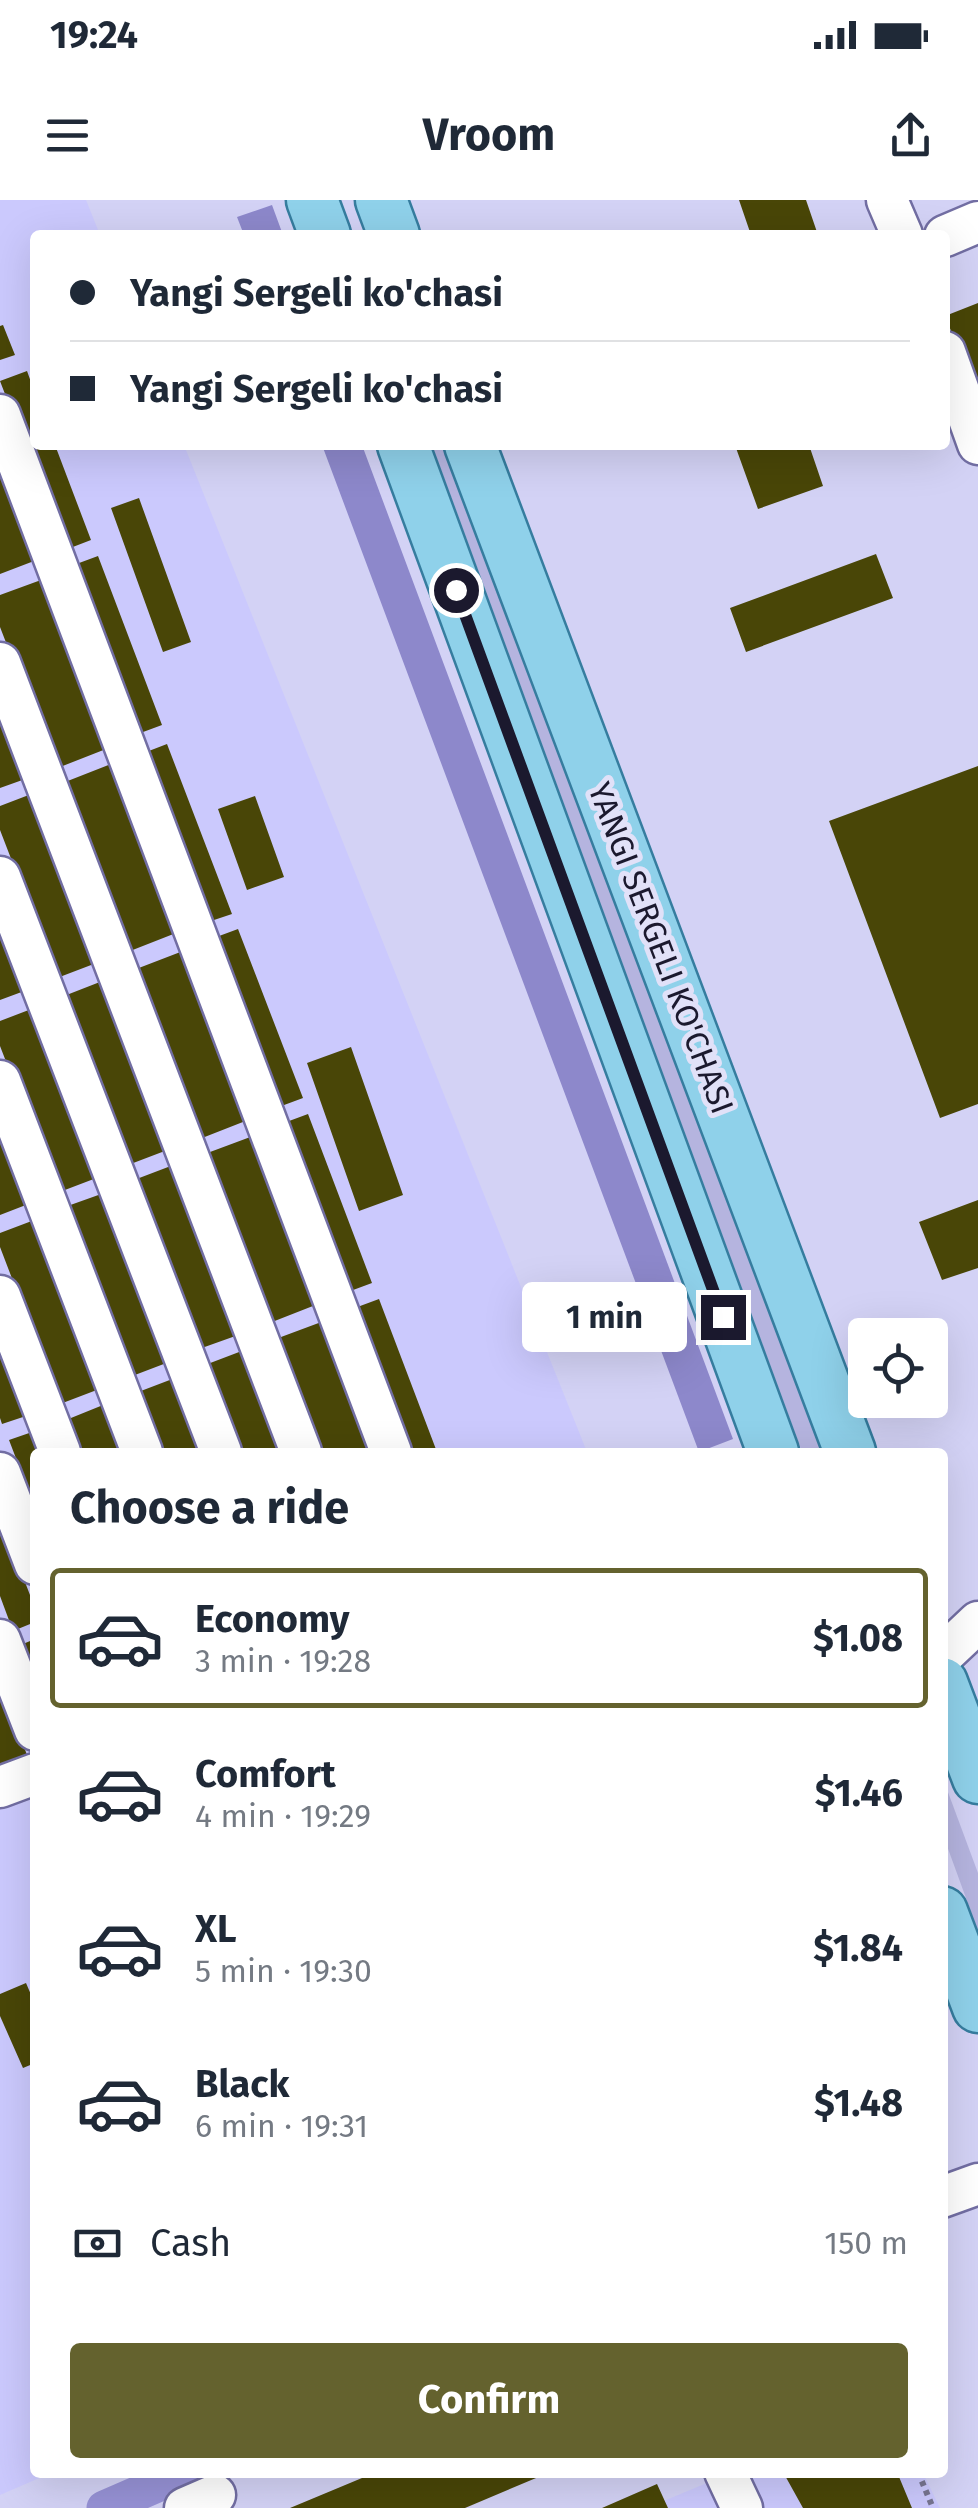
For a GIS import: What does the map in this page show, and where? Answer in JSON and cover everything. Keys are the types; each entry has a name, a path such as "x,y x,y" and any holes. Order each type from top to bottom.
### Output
{"main road":[{"path":"312,200 323,230"},
{"path":"381,200 392,230"},
{"name":"YANGI SERGELI KO'CHASI","path":"404,450 772,1448"},
{"name":"YANGI SERGELI KO'CHASI","path":"472,450 848,1448"},
{"path":"948,1699 978,1778"},
{"path":"948,1928 978,2007"}],"street":[{"path":"887,200 900,230"},
{"path":"950,234 978,222"},
{"path":"950,366 978,444"},
{"path":"0,415 388,1448"},
{"path":"0,662 300,1448"},
{"path":"0,877 219,1448"},
{"path":"0,1081 140,1448"},
{"path":"0,1296 58,1448"},
{"path":"0,1473 30,1551"},
{"path":"948,1650 978,1622"},
{"path":"0,1640 30,1717"},
{"path":"0,1787 30,1776"},
{"path":"948,2195 978,2184"},
{"path":"728,2478 742,2508"}],"path":[{"path":"920,2478 933,2508"}],"shaded area":[{"path":"0,200 86,200 98,230 30,230 30,450 186,450 585,1448 30,1448 30,2478 39,2478 0,2495"},
{"path":"272,205 281,230 242,230 237,217"},
{"path":"324,450 364,450 733,1439 698,1448"},
{"path":"434,450 455,450 823,1448 801,1448"},
{"path":"948,1792 978,1873 978,1931 948,1849"},
{"path":"719,2478 925,2478 940,2508 647,2508"}],"building":[{"path":"739,200 806,200 816,230 749,230"},
{"path":"978,303 978,398 950,328 950,314"},
{"path":"3,325 15,355 0,360 0,326"},
{"path":"27,371 30,450 57,450 91,540 65,550 0,381"},
{"path":"737,450 811,450 823,486 758,509"},
{"path":"0,473 34,561 0,574"},
{"path":"139,498 191,642 163,652 111,508"},
{"path":"876,554 893,598 746,652 730,608"},
{"path":"98,556 162,725 135,735 71,566"},
{"path":"41,580 106,749 55,769 0,627 0,595"},
{"path":"0,705 28,778 0,788"},
{"path":"167,744 232,914 205,923 141,754"},
{"path":"111,764 176,933 125,953 60,784"},
{"path":"978,766 978,1104 940,1118 829,821"},
{"path":"34,793 99,962 57,978 0,830 0,806"},
{"path":"255,796 284,877 247,890 218,809"},
{"path":"0,921 27,990 0,1000"},
{"path":"238,929 303,1098 276,1108 211,939"},
{"path":"183,951 248,1120 197,1140 131,971"},
{"path":"105,980 170,1149 128,1165 64,996"},
{"path":"34,1008 99,1177 57,1193 0,1046 0,1021"},
{"path":"351,1047 403,1195 359,1211 307,1063"},
{"path":"308,1114 372,1283 345,1293 281,1124"},
{"path":"0,1123 31,1203 0,1215"},
{"path":"253,1136 318,1304 267,1324 202,1155"},
{"path":"176,1164 241,1334 199,1349 134,1180"},
{"path":"104,1193 169,1362 127,1378 62,1208"},
{"path":"978,1200 978,1268 942,1280 919,1222"},
{"path":"37,1219 102,1388 60,1404 0,1247 0,1233"},
{"path":"379,1299 435,1448 405,1448 352,1309"},
{"path":"324,1321 373,1448 314,1448 273,1340"},
{"path":"0,1339 29,1415 2,1424 0,1418"},
{"path":"247,1349 284,1448 236,1448 205,1365"},
{"path":"175,1378 201,1448 154,1448 133,1394"},
{"path":"108,1403 125,1448 77,1448 66,1420"},
{"path":"35,1431 42,1448 30,1448 30,1495 9,1440"},
{"path":"0,1517 30,1595 30,1624 13,1631 0,1596"},
{"path":"30,1641 30,1677 18,1646"},
{"path":"0,1686 30,1771 0,1783"},
{"path":"26,1983 30,1992 30,2065 23,2068 0,2016 0,1994"},
{"path":"362,2478 536,2478 465,2508 290,2508"},
{"path":"786,2478 900,2478 912,2508 803,2508"},
{"path":"657,2484 668,2508 602,2508"}],"waterway":[{"path":"104,2508 173,2478"}],"route":[{"path":"456,590 723,1317"}]}
